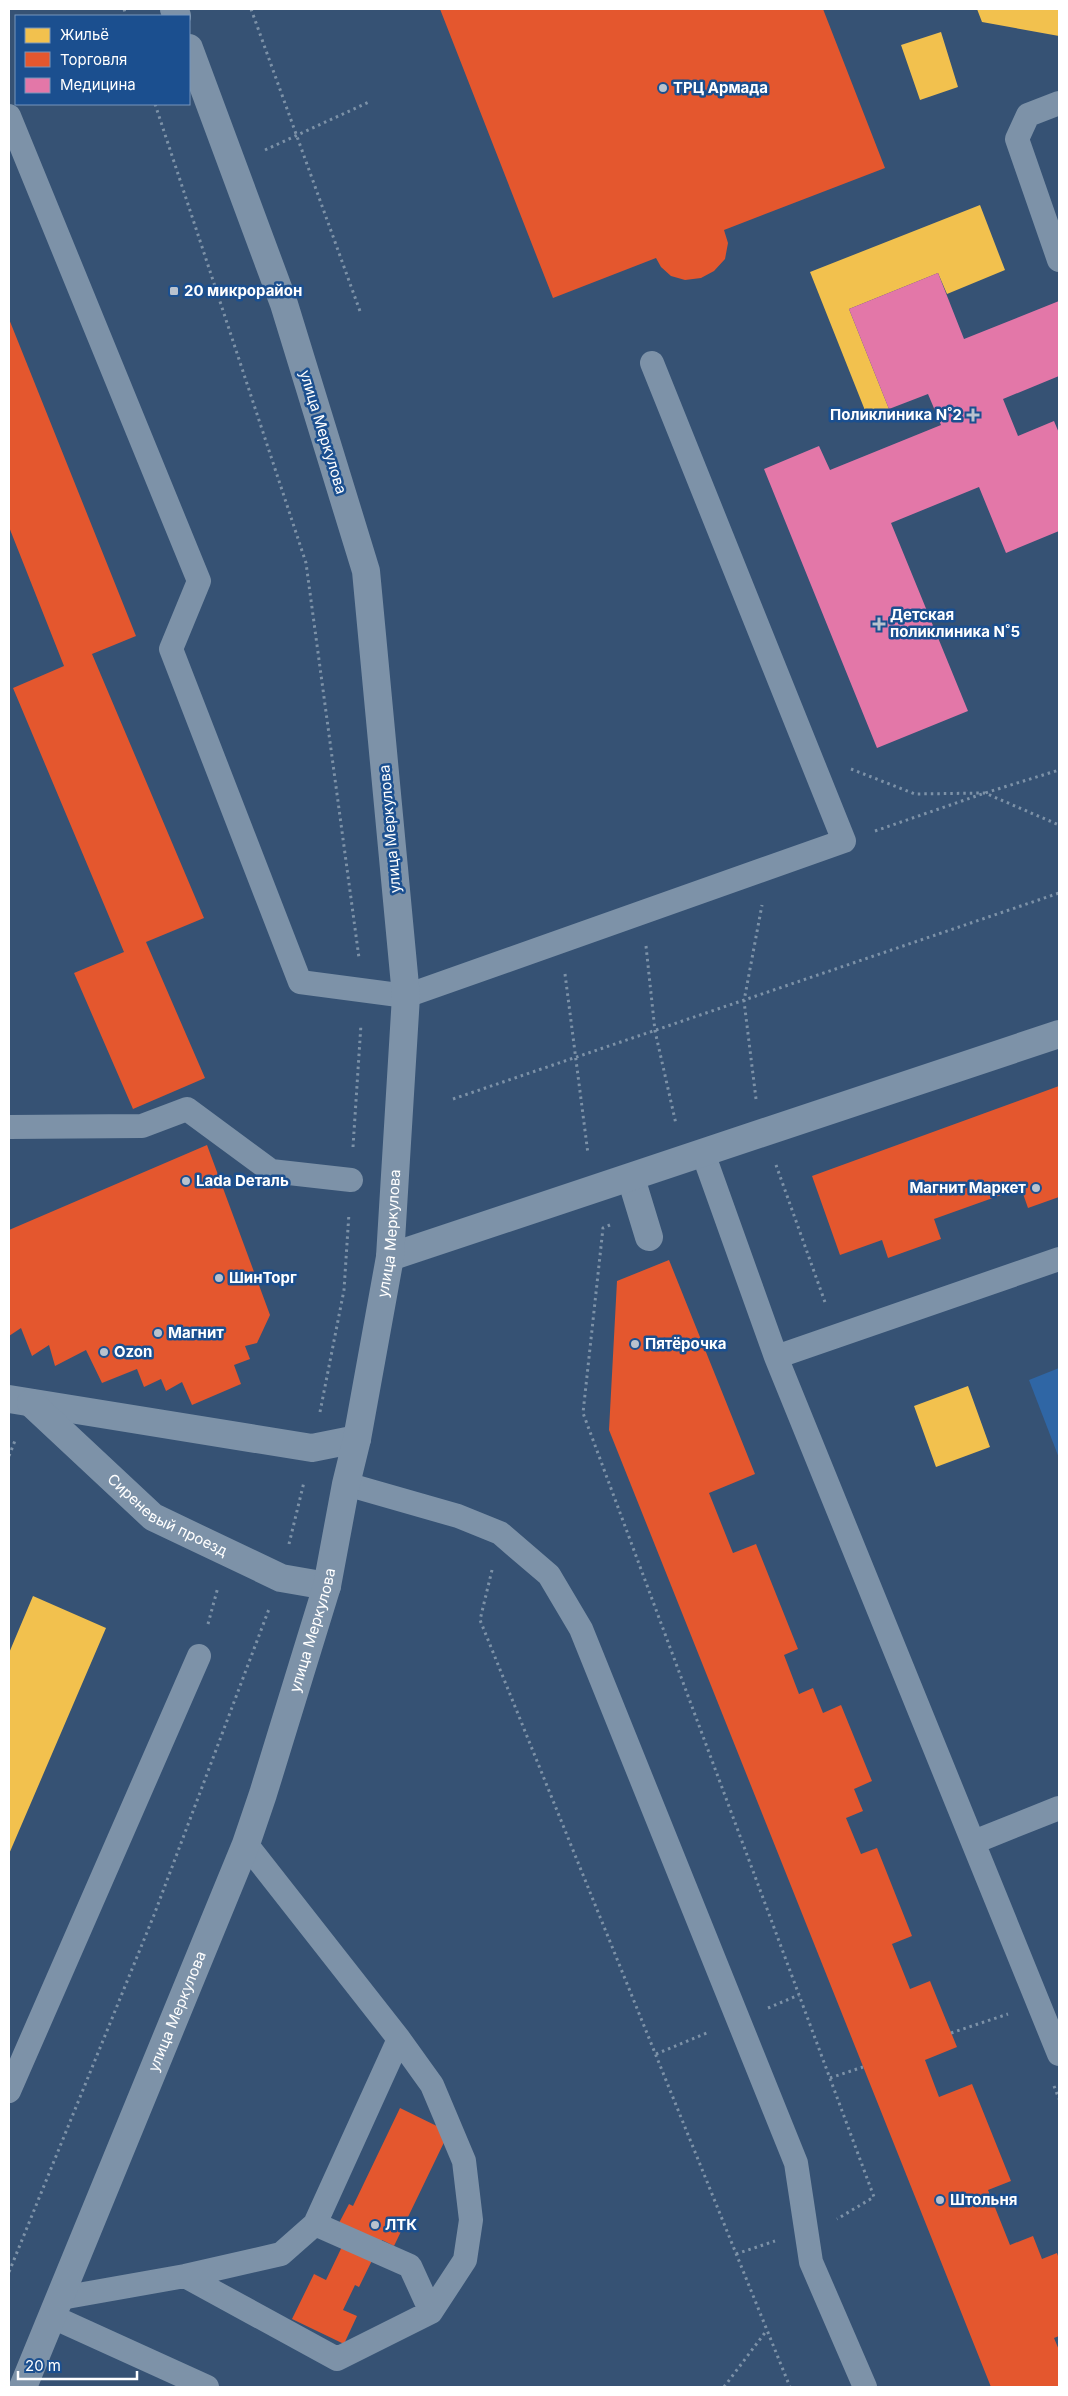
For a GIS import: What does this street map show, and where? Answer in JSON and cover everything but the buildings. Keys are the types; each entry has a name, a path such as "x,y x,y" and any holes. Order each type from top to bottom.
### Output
{"street":[{"name":"улица Меркулова","path":"23,2387 246,1844 264,1794 327,1586 346,1484 357,1439 390,1257 406,996 366,571 284,304 234,164 190,51"},
{"path":"390,1257 1059,1034"},
{"path":"631,1178 649,1237"},
{"name":"Сиреневый проезд","path":"20,1401 312,1448 357,1439"},
{"name":"Сиреневый проезд","path":"20,1401 153,1516 281,1578 327,1586"}],"lane":[{"path":"1059,103 1028,115 1017,138 1059,260"},
{"path":"9,116 199,581 171,649 300,982 406,996 844,842 652,363"},
{"path":"9,1127 142,1126 187,1109 271,1171 351,1180"},
{"path":"694,1156 1059,2054"},
{"path":"776,1357 1059,1259"},
{"path":"346,1484 458,1516 500,1533 549,1575 581,1629 796,2163 811,2262 865,2387"},
{"path":"9,2091 200,1656"},
{"path":"974,1842 1059,1808"},
{"path":"185,2276 337,2359 431,2312 464,2260 471,2220 464,2161 432,2085 399,2039 246,1844"},
{"path":"57,2308 281,2254 315,2224 399,2039"},
{"path":"315,2224 410,2266 431,2312"},
{"path":"57,2308 207,2387"}],"path":[{"path":"250,9 361,314"},
{"path":"234,164 371,101"},
{"path":"9,2272 154,1915 281,1578 312,1448 344,1290 364,990 306,563 155,105"},
{"path":"844,767 915,794 985,792 1059,825"},
{"path":"844,842 985,792 1059,770"},
{"path":"453,1099 1059,893"},
{"path":"561,942 592,1190"},
{"path":"646,944 655,1031 694,1156"},
{"path":"641,1211 602,1228 583,1413 874,2197 832,2222"},
{"path":"500,1533 480,1620 790,2387"},
{"path":"200,1656 227,1553"},
{"path":"951,2033 1014,2012"},
{"path":"830,2078 863,2066"},
{"path":"1052,2081 1059,2100"},
{"path":"724,2387 767,2330"}],"shaded area":[{"path":"1059,1368 1059,1458 1029,1380"}],"place":[{"name":"ТРЦ Армада","path":"663,88"},
{"name":"20 микрорайон","path":"174,291"},
{"name":"Поликлиника N˚2","path":"973,415"},
{"name":"Детская поликлиника N˚5","path":"879,624"},
{"name":"Lada Dеталь","path":"186,1181"},
{"name":"Магнит Маркет","path":"1036,1188"},
{"name":"ШинТорг","path":"219,1278"},
{"name":"Магнит","path":"158,1333"},
{"name":"Пятёрочка","path":"635,1344"},
{"name":"Ozon","path":"104,1352"},
{"name":"Штольня","path":"940,2200"},
{"name":"ЛТК","path":"375,2225"}]}
